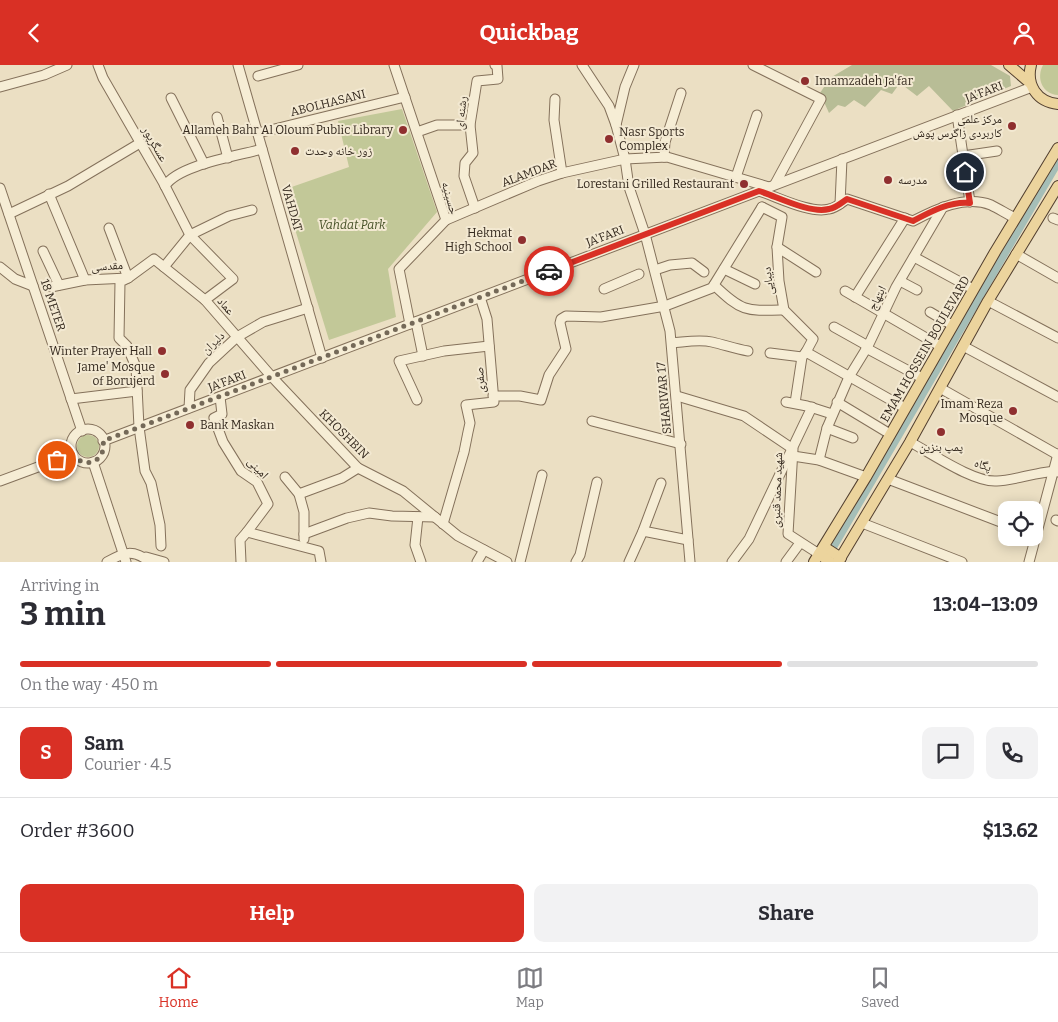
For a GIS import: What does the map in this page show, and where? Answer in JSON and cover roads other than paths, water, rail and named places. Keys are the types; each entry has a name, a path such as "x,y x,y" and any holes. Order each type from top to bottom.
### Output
{"main road":[{"path":"1009,65 1031,85"},
{"path":"1031,65 1029,73 1034,92 1041,99 1058,104"},
{"name":"EMAM HOSSEIN BOULEVARD","path":"819,554 866,477 973,289 1058,148"},
{"path":"819,554 840,560 910,442 988,301 1057,191"},
{"path":"819,554 830,562"}],"street":[{"path":"0,87 44,75 67,65"},
{"name":"عسگرپور","path":"98,65 103,78 165,186 190,235"},
{"name":"VAHDAT","path":"238,65 322,358"},
{"path":"258,76 298,65"},
{"name":"حسینیه","path":"394,65 446,220 399,269 413,323"},
{"name":"رشنه ای","path":"475,208 464,176 464,163 473,153 470,125 477,81 498,79 497,66 495,65"},
{"name":"SHARIVAR 17","path":"582,65 608,106 616,125 625,159 629,187 645,234 665,306 672,343 690,562"},
{"path":"616,125 624,87 634,65"},
{"path":"753,65 821,99 772,186"},
{"name":"JA'FARI","path":"103,441 759,191 1031,85"},
{"path":"664,157 665,142 681,93"},
{"name":"ABOLHASANI","path":"258,133 405,97"},
{"path":"171,98 204,165"},
{"path":"554,99 554,120 562,173"},
{"path":"736,177 757,115"},
{"path":"957,115 970,203"},
{"path":"217,117 228,158"},
{"path":"416,132 437,125 470,125"},
{"path":"9,214 68,186 140,143"},
{"path":"165,186 173,177 188,169 262,149"},
{"path":"963,156 997,151"},
{"name":"ALAMDAR","path":"446,220 538,181 562,173 625,159 664,157 772,186"},
{"path":"840,203 842,159"},
{"name":"18 METER","path":"0,188 82,431"},
{"path":"759,191 804,207 824,210 832,209 847,199 913,221 933,210 963,202 989,204 1015,218"},
{"path":"493,396 520,396 541,400 549,375 566,349 560,323 561,319 566,316 602,317 665,306 712,288 762,207 759,191"},
{"path":"49,194 85,280"},
{"name":"دیبایی","path":"762,207 782,217 777,247 779,281 784,310 813,339 804,355"},
{"name":"ابتهاج","path":"819,460 832,414 849,377 867,347 900,281 943,207"},
{"path":"205,300 164,267 190,235 229,216 252,210"},
{"path":"856,297 904,218"},
{"path":"108,228 128,278 120,282 119,338 126,346 136,367 139,427 145,471 151,483 160,525 161,546"},
{"name":"عماد","path":"190,235 233,279 205,300 272,377"},
{"path":"777,247 816,272"},
{"name":"مقدسی","path":"43,251 55,286 85,280 128,278 154,259 164,267"},
{"path":"1016,254 1058,278"},
{"path":"914,257 973,289"},
{"path":"655,270 670,265 692,263 704,272"},
{"path":"0,268 15,279 32,286"},
{"path":"724,269 755,284"},
{"path":"604,289 640,274"},
{"path":"900,281 917,290"},
{"path":"714,285 744,309 784,310"},
{"path":"845,291 940,346"},
{"name":"صفری","path":"443,524 464,452 470,423 466,405 494,402 488,319 480,297"},
{"path":"988,301 1058,338"},
{"name":"دلیران","path":"189,408 190,390 209,363 237,337 263,322 308,308"},
{"path":"930,312 952,325"},
{"path":"413,323 423,356"},
{"path":"834,327 922,378"},
{"path":"672,343 712,342 748,351"},
{"path":"417,400 399,361 444,351 490,346"},
{"path":"962,346 1058,397"},
{"path":"770,353 804,355 905,407"},
{"path":"804,355 790,403 812,407 832,414"},
{"name":"KHOSHBIN","path":"272,377 358,468 403,491 458,536 507,562"},
{"path":"940,388 1058,454 1056,471 1043,511"},
{"path":"71,399 137,391"},
{"name":"امینی","path":"220,397 222,414 214,418 222,442 241,471 256,482 268,504 247,532"},
{"name":"شهید محمد قنبری","path":"677,397 744,416 793,452 788,534 819,554"},
{"path":"837,402 890,434"},
{"path":"732,562 749,539 793,452 812,407"},
{"path":"592,421 681,444"},
{"path":"827,428 853,438"},
{"path":"82,431 97,433 103,441 104,446 101,456 93,462 84,463 79,461 71,449 74,436 82,431"},
{"name":"پگاه","path":"910,442 970,474 995,482 1056,471"},
{"path":"793,452 866,477"},
{"path":"0,481 73,454"},
{"path":"93,462 126,562"},
{"path":"299,494 342,478 358,468"},
{"path":"520,562 542,475"},
{"path":"285,477 299,494 304,512 304,547"},
{"path":"888,479 998,521"},
{"path":"576,562 580,555 597,482"},
{"path":"629,562 644,531 661,483"},
{"path":"304,534 347,518 369,513 392,516 435,517"},
{"path":"418,517 415,545 421,562"},
{"path":"862,523 962,562"},
{"path":"644,531 688,540"},
{"path":"241,562 240,540 247,532 319,551 321,562"},
{"path":"786,562 800,543"},
{"path":"1032,561 1034,546"},
{"path":"477,562 484,550"},
{"path":"107,562 123,553 141,555 164,562"},
{"path":"141,555 150,562"}],"waterway":[{"path":"832,549 1058,162"}],"place":[{"name":"Imamzadeh Ja'far","path":"805,81"},
{"name":"مرکز علمی کاربردی زاگرس پوش","path":"1012,126"},
{"name":"Allameh Bahr Al Oloum Public Library","path":"403,130"},
{"name":"Nasr Sports Complex","path":"609,139"},
{"name":"زور خانه وحدت","path":"295,151"},
{"name":"مدرسه","path":"888,180"},
{"name":"Lorestani Grilled Restaurant","path":"744,184"},
{"name":"Hekmat High School","path":"522,240"},
{"name":"Winter Prayer Hall","path":"162,351"},
{"name":"Jame' Mosque of Borujerd","path":"165,374"},
{"name":"Imam Reza Mosque","path":"1013,411"},
{"name":"Bank Maskan","path":"190,425"},
{"name":"پمپ بنزین","path":"941,432"}],"park label":[{"name":"Vahdat Park","path":"352,225"}]}
